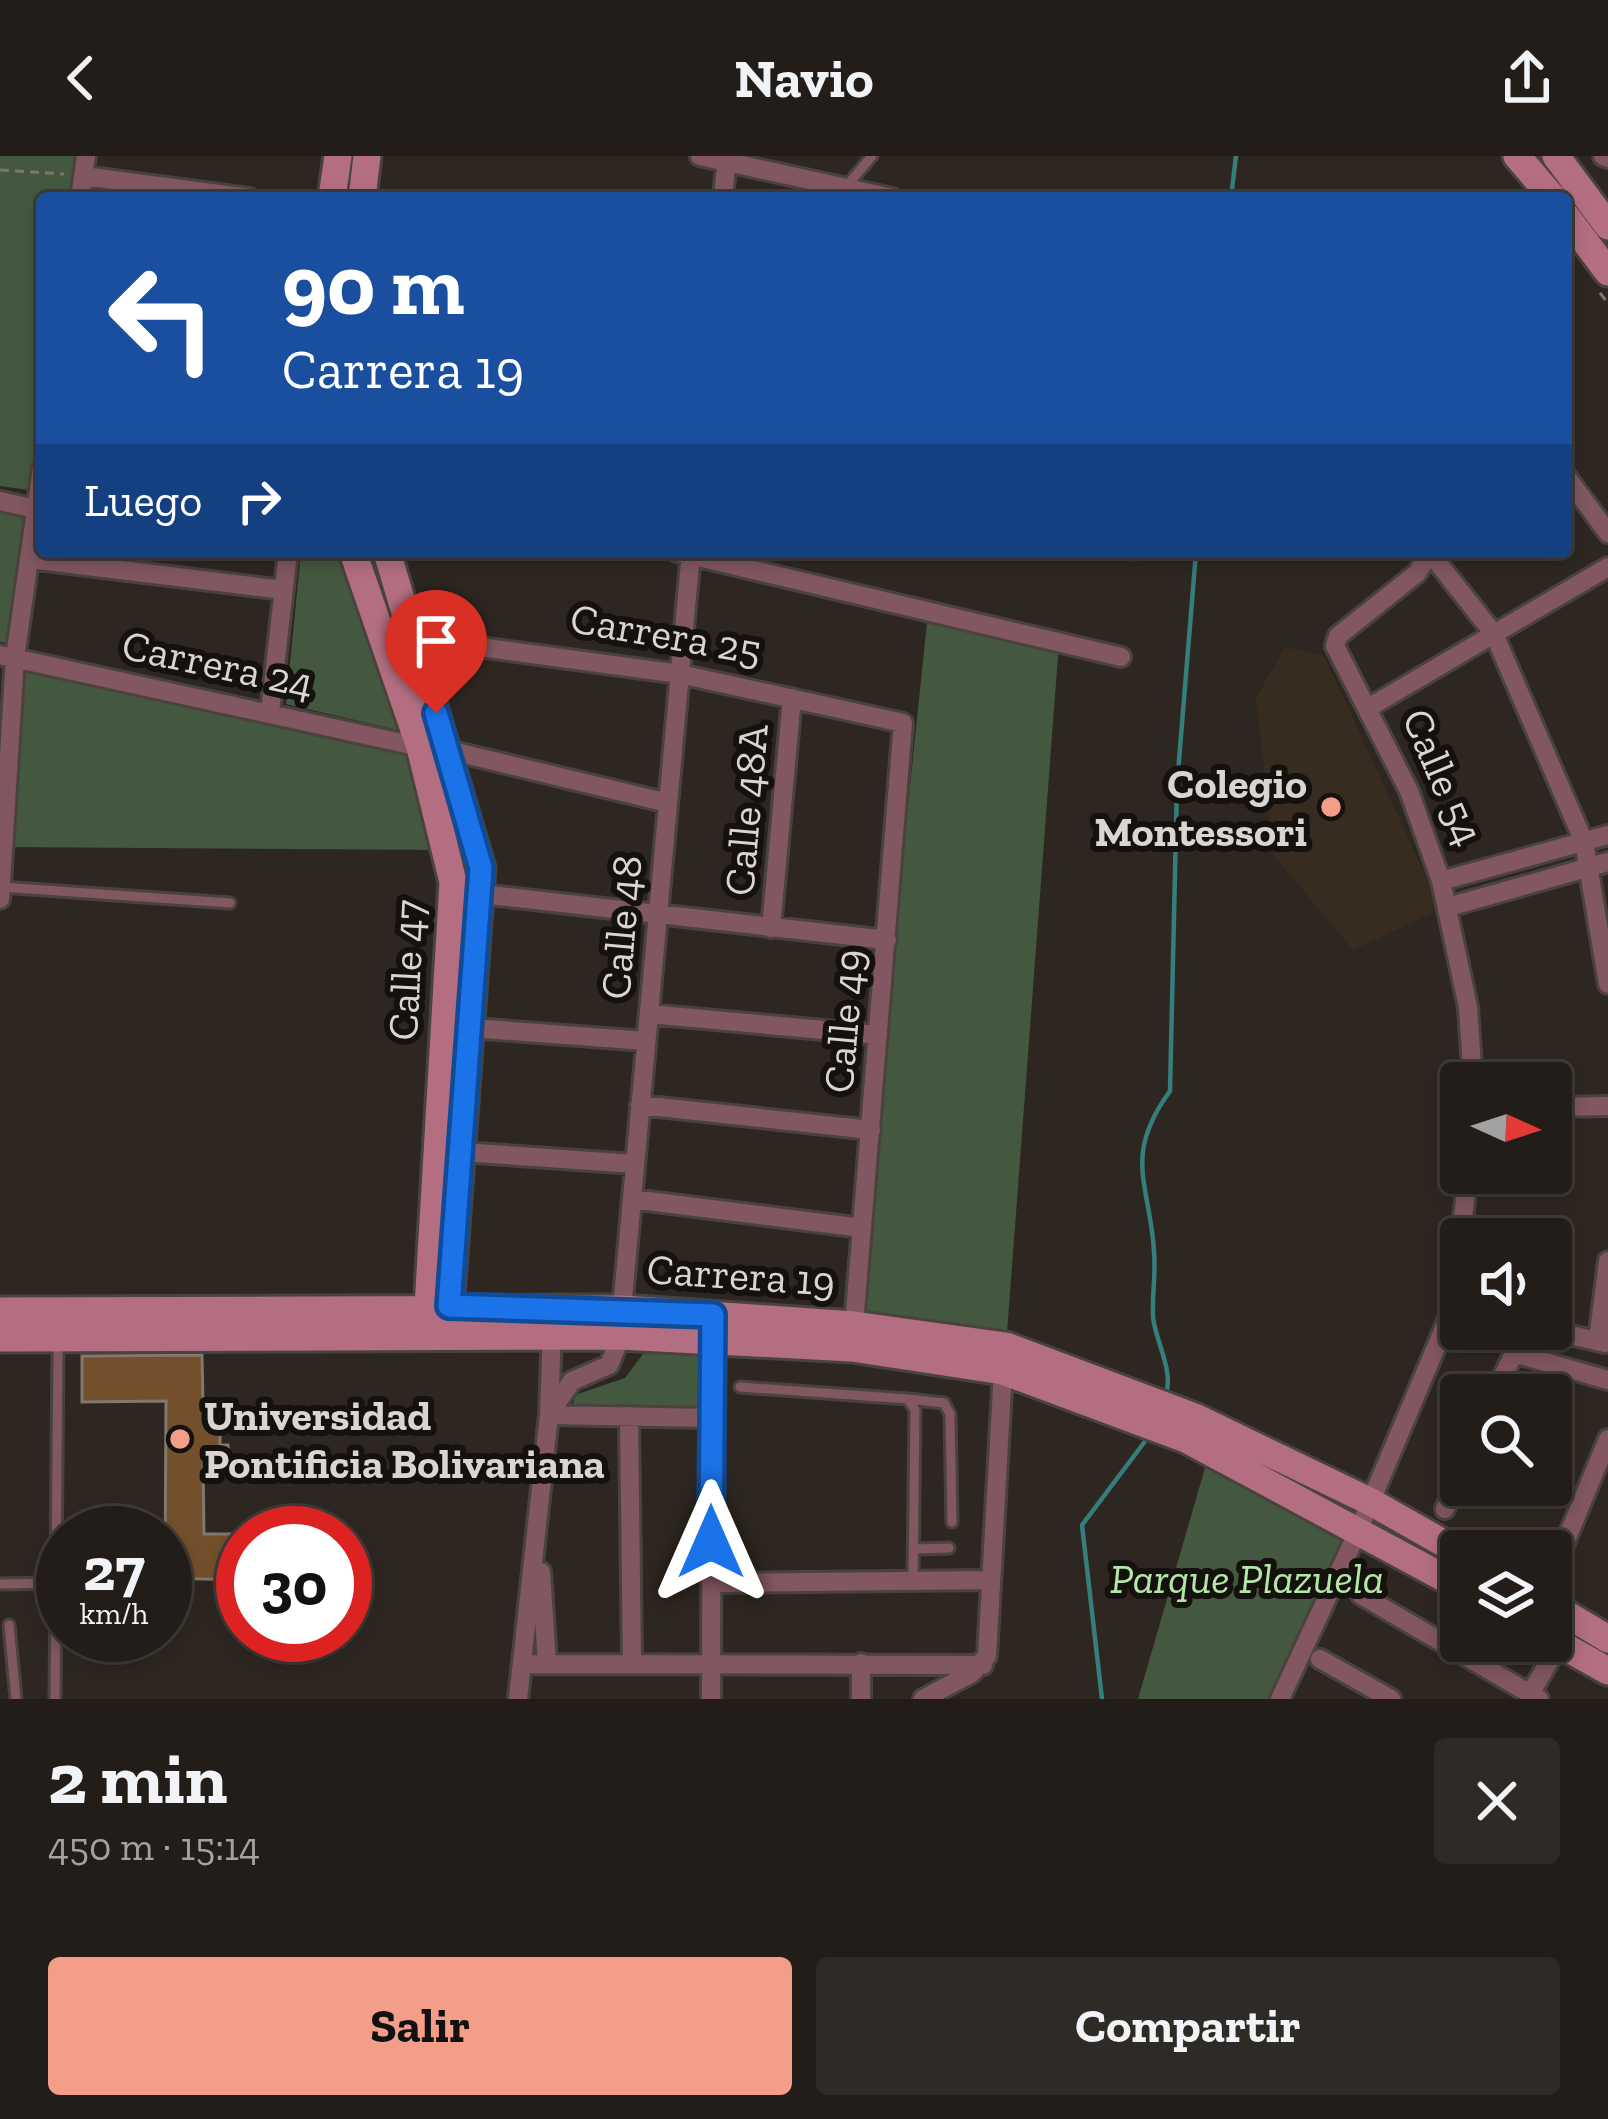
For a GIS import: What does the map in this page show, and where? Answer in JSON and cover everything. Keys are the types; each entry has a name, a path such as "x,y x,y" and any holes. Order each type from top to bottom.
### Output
{"main road":[{"path":"333,192 338,156"},
{"path":"363,192 367,156"},
{"path":"1545,171 1569,192"},
{"path":"1572,195 1608,226"},
{"path":"1572,224 1608,272"},
{"name":"Calle 47","path":"355,558 476,842 481,894 462,1041 438,1320"},
{"name":"Calle 47","path":"389,558 413,638 453,882 462,1041 461,1152 438,1320"},
{"name":"Carrera 19","path":"0,1311 621,1322 713,1328 1004,1371 1130,1404"},
{"name":"Carrera 19","path":"0,1338 438,1320"},
{"name":"Carrera 19","path":"713,1328 854,1324 1006,1346 1130,1404 1371,1502"},
{"name":"Carrera 19","path":"1191,1428 1359,1529"},
{"path":"1371,1502 1440,1541"},
{"path":"1359,1529 1440,1576"},
{"path":"1572,1617 1608,1639"},
{"path":"1572,1651 1608,1671"}],"street":[{"path":"700,156 864,192"},
{"path":"724,192 727,159"},
{"path":"84,166 218,192"},
{"path":"1572,484 1608,533"},
{"path":"0,501 36,508 8,656 0,899"},
{"path":"270,712 287,558"},
{"name":"Calle 48","path":"621,1322 680,674 686,558"},
{"path":"707,558 1120,658"},
{"name":"Calle 54","path":"1426,558 1417,573 1338,636 1336,656 1369,708 1409,791 1441,881 1468,1007 1472,1062"},
{"path":"1435,558 1495,634 1584,842 1599,865 1608,984"},
{"path":"29,559 283,590"},
{"path":"1369,708 1608,566"},
{"name":"Carrera 25","path":"413,638 680,674 903,723"},
{"name":"Carrera 24","path":"8,656 668,803"},
{"name":"Calle 48A","path":"771,928 792,698"},
{"name":"Calle 49","path":"854,1324 903,723"},
{"path":"1441,881 1608,835"},
{"path":"1448,907 1599,865"},
{"path":"481,894 887,940"},
{"path":"649,1014 878,1035"},
{"path":"462,1041 646,1041"},
{"path":"640,1106 871,1130"},
{"path":"1572,1107 1608,1106"},
{"path":"461,1152 635,1164"},
{"path":"632,1199 862,1228"},
{"path":"1572,1336 1603,1343 1608,1261"},
{"path":"518,1699 549,1415 552,1321"},
{"path":"549,1415 572,1381 609,1365 621,1322"},
{"path":"711,1699 713,1328"},
{"path":"1280,1699 1440,1346"},
{"path":"1504,1374 1514,1353 1608,1380"},
{"path":"983,1665 1004,1371"},
{"path":"549,1415 711,1418"},
{"path":"629,1415 632,1664"},
{"path":"1570,1530 1608,1439"},
{"path":"537,1526 548,1663"},
{"path":"712,1583 991,1580"},
{"path":"1361,1595 1534,1696 1547,1662"},
{"path":"1320,1659 1391,1699"},
{"path":"861,1699 862,1663"},
{"path":"522,1664 983,1665"},
{"path":"923,1699 983,1665"},
{"path":"1495,1699 1509,1681"}],"lane":[{"path":"845,188 872,156"},
{"path":"1,886 230,903"},
{"path":"55,1506 58,1338"},
{"path":"740,1388 944,1403 950,1414 952,1522"},
{"path":"908,1399 915,1410 913,1581"},
{"path":"914,1549 950,1548"},
{"path":"0,1584 36,1583"},
{"path":"9,1625 16,1699"},
{"path":"55,1662 55,1699"}],"path":[{"path":"0,170 84,166"}],"shaded area":[{"name":"Colegio Montessori","path":"1285,647 1324,656 1441,909 1353,950 1274,856 1256,698"}],"green space":[{"path":"0,156 75,156 70,192 36,192 36,440 29,490 0,486"},
{"path":"0,509 31,516 10,643 0,642"},
{"path":"300,558 345,558 402,731 286,704"},
{"path":"928,613 1059,643 1006,1346 854,1325"},
{"path":"15,658 420,747 445,850 3,847"},
{"path":"646,1350 699,1355 698,1410 573,1405 575,1395 625,1378"},
{"name":"Parque Plazuela","path":"1205,1468 1346,1534 1270,1699 1138,1699"}],"building":[{"path":"202,1355 203,1403 220,1402 220,1445 228,1445 229,1464 203,1464 204,1534 216,1534 216,1579 192,1579 192,1506 165,1506 166,1401 82,1402 82,1356"}],"waterway":[{"path":"1232,192 1236,156"},
{"path":"1165,1398 1166,1368 1153,1317 1152,1228 1142,1171 1147,1134 1170,1091 1177,785 1196,558"},
{"path":"1102,1699 1082,1525 1149,1436"}],"place":[{"name":"Colegio Montessori","path":"1331,807"},
{"name":"Universidad Pontificia Bolivariana","path":"180,1439"}],"route":[{"path":"436,713 481,868 449,1306 713,1315 711,1542"}]}
